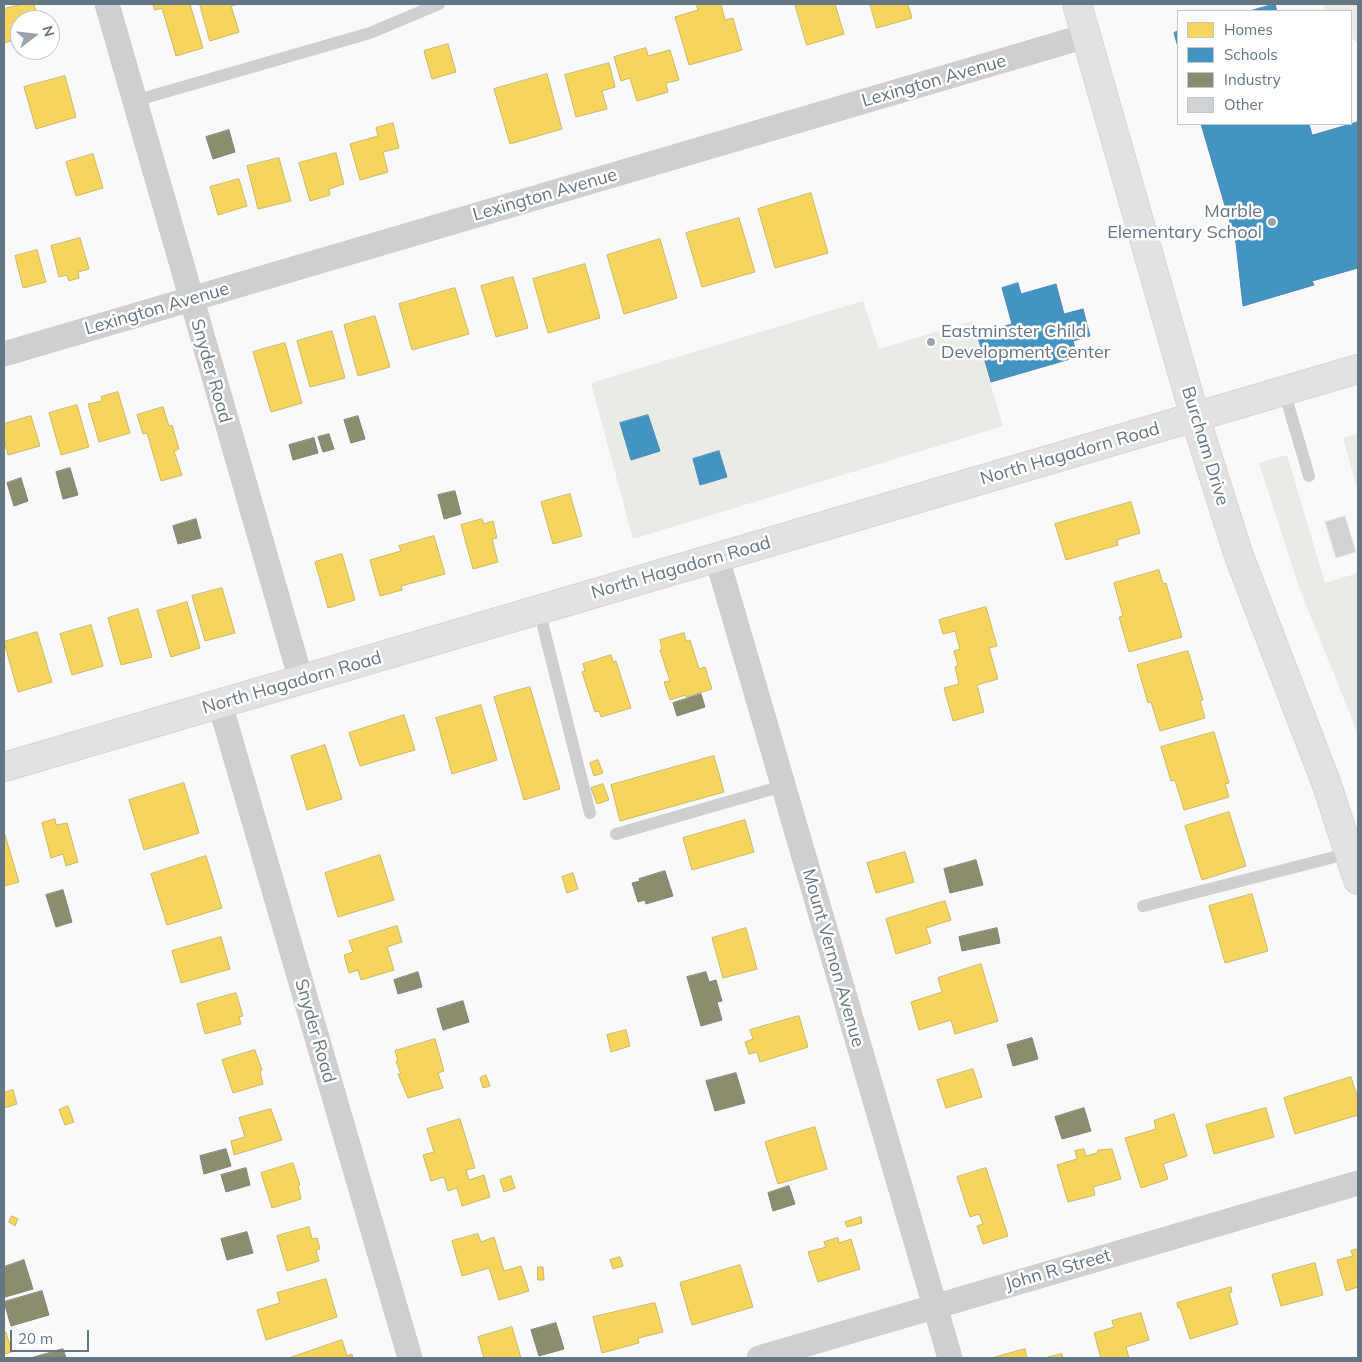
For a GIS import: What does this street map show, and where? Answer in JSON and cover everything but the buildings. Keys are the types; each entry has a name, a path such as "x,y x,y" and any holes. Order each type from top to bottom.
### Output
{"street":[{"name":"Snyder Road","path":"107,4 301,680"},
{"name":"Burcham Drive","path":"1077,4 1195,417 1239,556 1327,785 1358,880"},
{"name":"Lexington Avenue","path":"4,354 1086,36"},
{"name":"North Hagadorn Road","path":"4,767 1358,369"},
{"name":"Mount Vernon Avenue","path":"716,558 950,1358"},
{"name":"Snyder Road","path":"220,704 410,1358"},
{"name":"John R Street","path":"759,1358 1358,1183"}],"lane":[{"path":"134,101 370,33 439,4"},
{"path":"1284,391 1309,476"},
{"path":"539,610 590,813"},
{"path":"616,834 784,786"},
{"path":"1143,906 1350,853"}],"shaded area":[{"path":"1322,4 1358,4 1358,43 1352,39 1352,10 1325,10"},
{"path":"863,301 879,349 972,321 1003,426 633,539 591,383"},
{"path":"1358,434 1358,491 1343,438"},
{"path":"1287,455 1325,583 1358,573 1358,734 1300,590 1259,463"}],"place":[{"name":"Marble Elementary School","path":"1272,222"},
{"name":"Eastminster Child Development Center","path":"931,342"}]}
